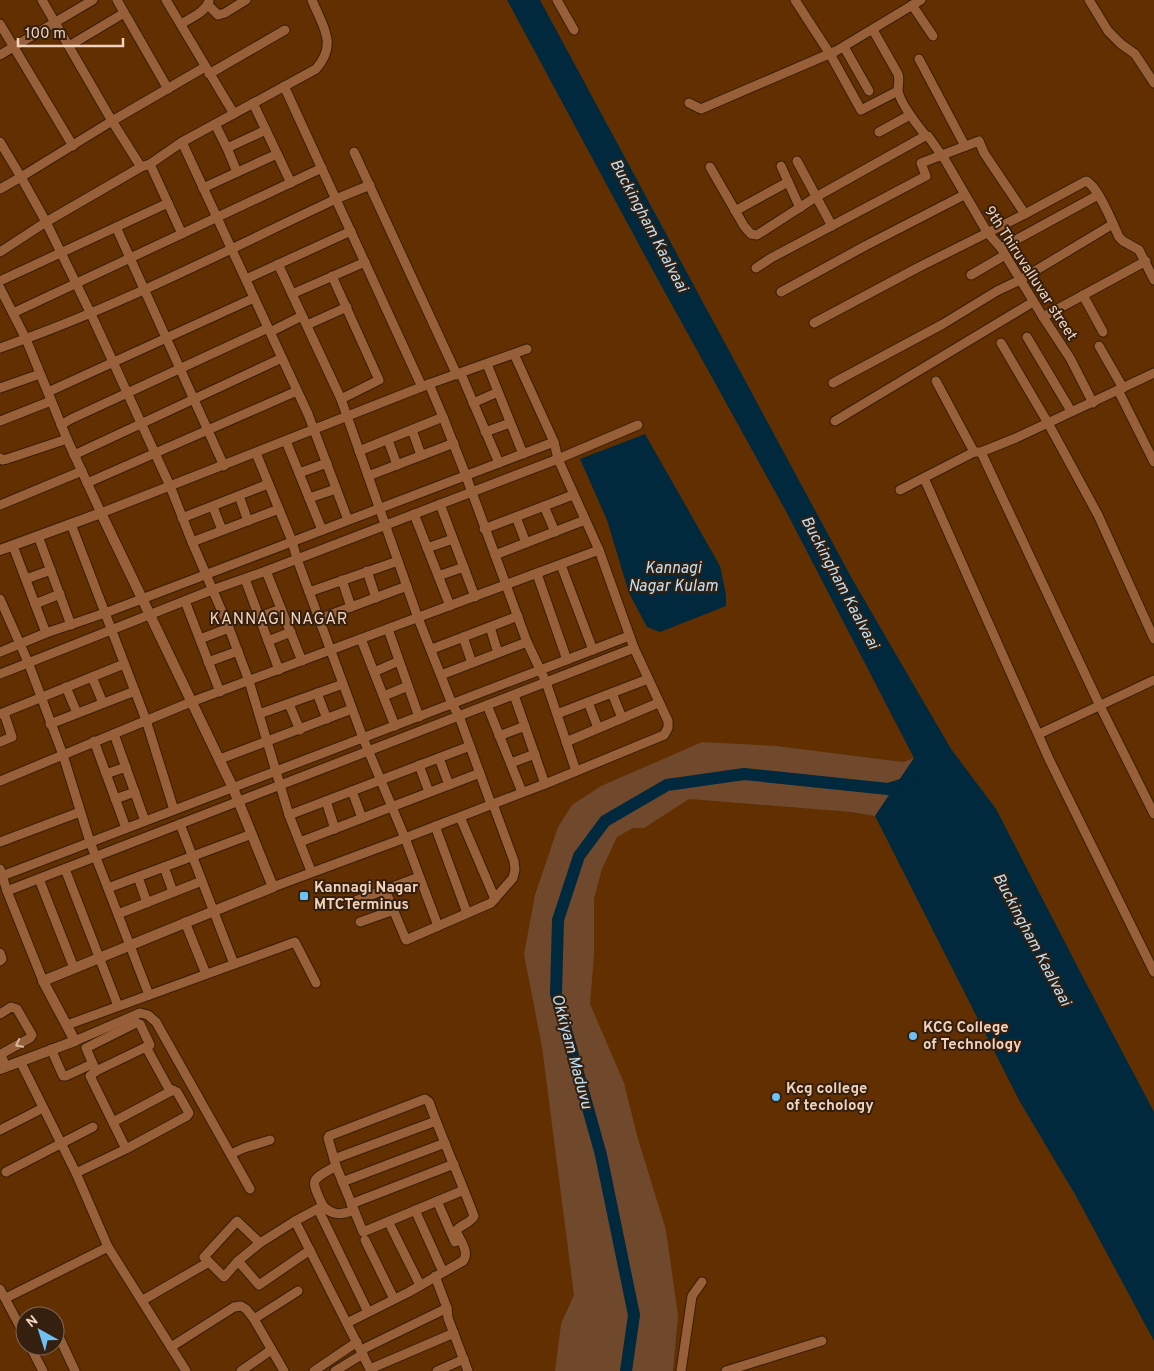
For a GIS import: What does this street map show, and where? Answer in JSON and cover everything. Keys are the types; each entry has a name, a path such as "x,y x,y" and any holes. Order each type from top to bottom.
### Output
{"street":[{"path":"42,0 112,121 146,165 168,203 182,234"},
{"path":"0,55 93,0"},
{"path":"116,0 168,89"},
{"path":"166,0 234,114"},
{"path":"180,24 203,11 208,2 218,15 225,13 246,0"},
{"path":"0,252 46,222 146,165 182,142 316,69 324,59 328,45 327,36 312,0"},
{"path":"557,0 574,30"},
{"path":"795,0 830,54 861,110 898,91"},
{"path":"689,103 701,110 830,54 921,0"},
{"path":"1089,0 1116,40 1150,68 1154,83"},
{"path":"912,5 933,36"},
{"path":"69,46 124,13"},
{"path":"0,24 73,146"},
{"path":"0,189 168,89 286,30"},
{"name":"9th Thiruvalluvar street","path":"873,30 898,74 898,91 910,115 926,136 930,138 943,157 987,232 1003,252 1070,358 1093,403"},
{"path":"844,47 869,91"},
{"path":"919,59 965,146"},
{"path":"284,86 365,262 443,417 527,642 546,682 576,772"},
{"path":"252,104 291,183"},
{"path":"879,132 910,115"},
{"path":"215,124 237,172"},
{"path":"227,148 266,130"},
{"path":"710,167 744,226 751,234 756,235 816,197 926,136"},
{"path":"756,268 771,258 926,176 921,163 943,157 979,141 984,153 1025,214"},
{"path":"0,142 62,252 170,486 249,681 289,815 311,871"},
{"path":"182,142 297,391 348,520"},
{"path":"354,152 473,402 498,463"},
{"path":"203,188 277,154"},
{"path":"797,162 832,226"},
{"path":"781,166 800,208"},
{"path":"13,313 322,168"},
{"path":"814,323 1086,181 1090,183 1098,195 1119,237 1139,250 1154,280"},
{"path":"735,211 788,182"},
{"path":"0,348 26,340 92,314 336,199 370,185"},
{"path":"782,292 865,246 964,195"},
{"path":"972,275 1003,252 1098,195"},
{"path":"0,281 168,203"},
{"path":"833,383 943,324 996,291 1020,280 1113,224"},
{"path":"116,227 224,466"},
{"path":"246,279 351,231"},
{"path":"1043,317 1146,261"},
{"path":"292,294 365,262"},
{"path":"278,264 341,399 418,618 432,649 452,704 459,716 514,861 515,870 513,878 495,899 486,905 406,940 385,890"},
{"path":"332,276 379,380 341,399"},
{"path":"0,288 26,340 67,439 101,513 240,802 273,886"},
{"path":"1083,295 1103,332"},
{"path":"0,421 50,397 114,362 254,298"},
{"path":"835,421 1033,302"},
{"path":"307,325 347,307"},
{"path":"61,425 180,369 302,316"},
{"path":"1027,337 1072,411"},
{"path":"1001,343 1048,423 1098,515 1154,639"},
{"path":"1099,346 1154,462"},
{"path":"0,550 527,349"},
{"path":"43,981 273,886 545,784 664,735 668,728 668,721 658,703 629,636 600,550 573,496 558,459 554,442 514,354"},
{"path":"74,455 282,358"},
{"path":"487,364 523,454"},
{"path":"900,490 977,452 1016,438 1154,373"},
{"path":"0,388 40,374"},
{"path":"936,381 977,452 1154,814"},
{"path":"87,483 297,391"},
{"path":"473,402 498,392"},
{"path":"359,451 443,417"},
{"path":"485,432 510,423"},
{"path":"0,674 212,590 558,459 638,424"},
{"path":"412,430 421,455"},
{"path":"1,460 67,439"},
{"path":"388,440 397,465"},
{"path":"286,441 322,530"},
{"path":"0,652 554,442"},
{"path":"368,476 454,443"},
{"path":"256,453 292,541 363,738 405,838 438,926"},
{"path":"299,473 327,463"},
{"path":"0,505 82,471"},
{"path":"924,478 1049,759 1154,972"},
{"path":"182,518 268,484"},
{"path":"309,498 336,489"},
{"path":"239,496 248,521"},
{"path":"484,529 573,496"},
{"path":"440,504 475,596"},
{"path":"544,506 555,532"},
{"path":"213,507 222,530"},
{"path":"192,542 279,509"},
{"path":"414,514 450,606"},
{"path":"516,517 526,543"},
{"path":"495,556 585,520"},
{"path":"71,524 146,720 174,810"},
{"path":"38,536 71,624"},
{"path":"427,548 453,539"},
{"path":"13,546 46,633"},
{"path":"0,781 191,702 600,550"},
{"path":"309,592 398,560"},
{"path":"561,565 593,650"},
{"path":"438,576 464,567"},
{"path":"26,579 51,570"},
{"path":"266,571 302,661"},
{"path":"367,572 376,598"},
{"path":"537,574 568,660"},
{"path":"245,579 279,670"},
{"path":"342,580 351,607"},
{"path":"319,619 407,586"},
{"path":"35,604 60,594"},
{"path":"0,599 28,662 63,755 95,857 149,995"},
{"path":"185,601 220,692"},
{"path":"260,617 281,609"},
{"path":"432,649 518,616"},
{"path":"490,627 498,653"},
{"path":"200,638 229,628"},
{"path":"388,629 419,716"},
{"path":"268,641 290,632"},
{"path":"75,1041 43,981 1,873 90,842 629,636"},
{"path":"463,637 472,663"},
{"path":"361,639 395,726"},
{"path":"441,675 527,642"},
{"path":"7,891 634,648"},
{"path":"208,662 238,651"},
{"path":"374,672 399,661"},
{"path":"0,742 12,737 2,713 124,664"},
{"path":"92,677 103,703"},
{"path":"557,714 648,679"},
{"path":"1039,734 1154,680"},
{"path":"259,714 343,684"},
{"path":"384,696 408,686"},
{"path":"66,687 77,714"},
{"path":"50,724 134,691"},
{"path":"317,693 327,719"},
{"path":"612,693 622,718"},
{"path":"514,694 545,784"},
{"path":"588,702 598,728"},
{"path":"566,742 658,703"},
{"path":"289,704 300,730"},
{"path":"487,705 522,792"},
{"path":"220,759 352,709"},
{"path":"499,736 525,726"},
{"path":"114,734 145,821"},
{"path":"94,741 126,828"},
{"path":"289,815 470,746"},
{"path":"510,763 535,754"},
{"path":"439,758 449,785"},
{"path":"419,765 428,792"},
{"path":"106,774 126,767"},
{"path":"300,842 480,773"},
{"path":"115,798 135,792"},
{"path":"352,792 362,818"},
{"path":"326,801 335,829"},
{"path":"0,842 80,812"},
{"path":"460,816 495,899"},
{"path":"180,824 234,964"},
{"path":"435,826 467,913"},
{"path":"108,888 252,834"},
{"path":"164,867 173,892"},
{"path":"65,869 118,1006"},
{"path":"138,876 147,903"},
{"path":"355,901 419,877"},
{"path":"39,879 74,968"},
{"path":"118,914 202,881"},
{"path":"360,922 394,910"},
{"path":"186,922 206,974"},
{"path":"67,1025 296,942 316,983"},
{"path":"0,953 2,959 0,961"},
{"path":"0,1014 12,1007 17,1009 32,1035 30,1038 2,1053 3,1068 75,1041 140,1013 148,1015 156,1022 165,1037 250,1189"},
{"path":"76,1174 126,1149 187,1116 189,1113 177,1092 169,1090 148,1046 140,1024 136,1023 86,1048 94,1067 91,1078 126,1149"},
{"path":"51,1049 64,1076 66,1076 148,1046 165,1037"},
{"path":"20,1061 76,1174 108,1248 186,1371"},
{"path":"113,1122 173,1090"},
{"path":"347,1323 463,1261 466,1253 456,1231 459,1227 470,1222 474,1216 464,1190 454,1164 429,1102 425,1099 332,1134 328,1138 342,1182 363,1232 464,1190"},
{"path":"0,1130 44,1108"},
{"path":"368,1312 320,1207 313,1185 314,1179 335,1162 436,1121"},
{"path":"6,1172 93,1128"},
{"path":"231,1154 270,1140"},
{"path":"342,1182 445,1143"},
{"path":"320,1207 338,1215 344,1214 352,1207 454,1164"},
{"path":"437,1201 463,1261"},
{"path":"260,1243 237,1221 204,1257 224,1277 238,1261 260,1243 320,1207"},
{"path":"415,1210 439,1274 448,1318 468,1371"},
{"path":"295,1221 371,1370 454,1333"},
{"path":"391,1227 420,1285"},
{"path":"365,1240 394,1299"},
{"path":"6,1298 108,1248"},
{"path":"238,1261 259,1285 310,1250"},
{"path":"142,1300 209,1262"},
{"path":"681,1371 692,1296 702,1282"},
{"path":"0,1289 15,1316"},
{"path":"254,1319 298,1291"},
{"path":"171,1347 234,1306 241,1306 254,1319 284,1371"},
{"path":"314,1371 447,1308"},
{"path":"726,1371 822,1341"},
{"path":"335,1371 360,1349"},
{"path":"65,1350 75,1371"},
{"path":"241,1371 271,1350"},
{"path":"37,1356 43,1371"},
{"path":"437,1371 464,1359"}],"shaded area":[{"path":"702,742 776,746 903,762 914,758 875,816 851,812 689,799 644,828 633,828 617,837 602,869 594,899 594,955 590,1004 624,1083 638,1139 666,1230 678,1316 673,1371 555,1371 561,1324 574,1295 542,1047 524,954 535,895 558,827 572,805 601,786"}],"water":[{"name":"Buckingham Kaalvaai","path":"507,0 540,0 851,577 951,749 996,809 1154,1112 1154,1341 1076,1196 1020,1102 875,816 914,758 788,515"},
{"name":"Kannagi Nagar Kulam","path":"645,434 720,566 726,595 726,606 660,632 647,627 629,593 607,520 580,459"}],"waterway":[{"name":"Okkiyam Maduvu","path":"626,1371 634,1315 601,1155 556,994 558,920 579,856 605,821 667,785 744,774 888,789 911,782"}],"place":[{"name":"Kannagi Nagar MTCTerminus","path":"304,896"},
{"name":"KCG College of Technology","path":"913,1036"},
{"name":"Kcg college of techology","path":"776,1097"}],"district":[{"name":"KANNAGI NAGAR","path":"279,618"}]}
